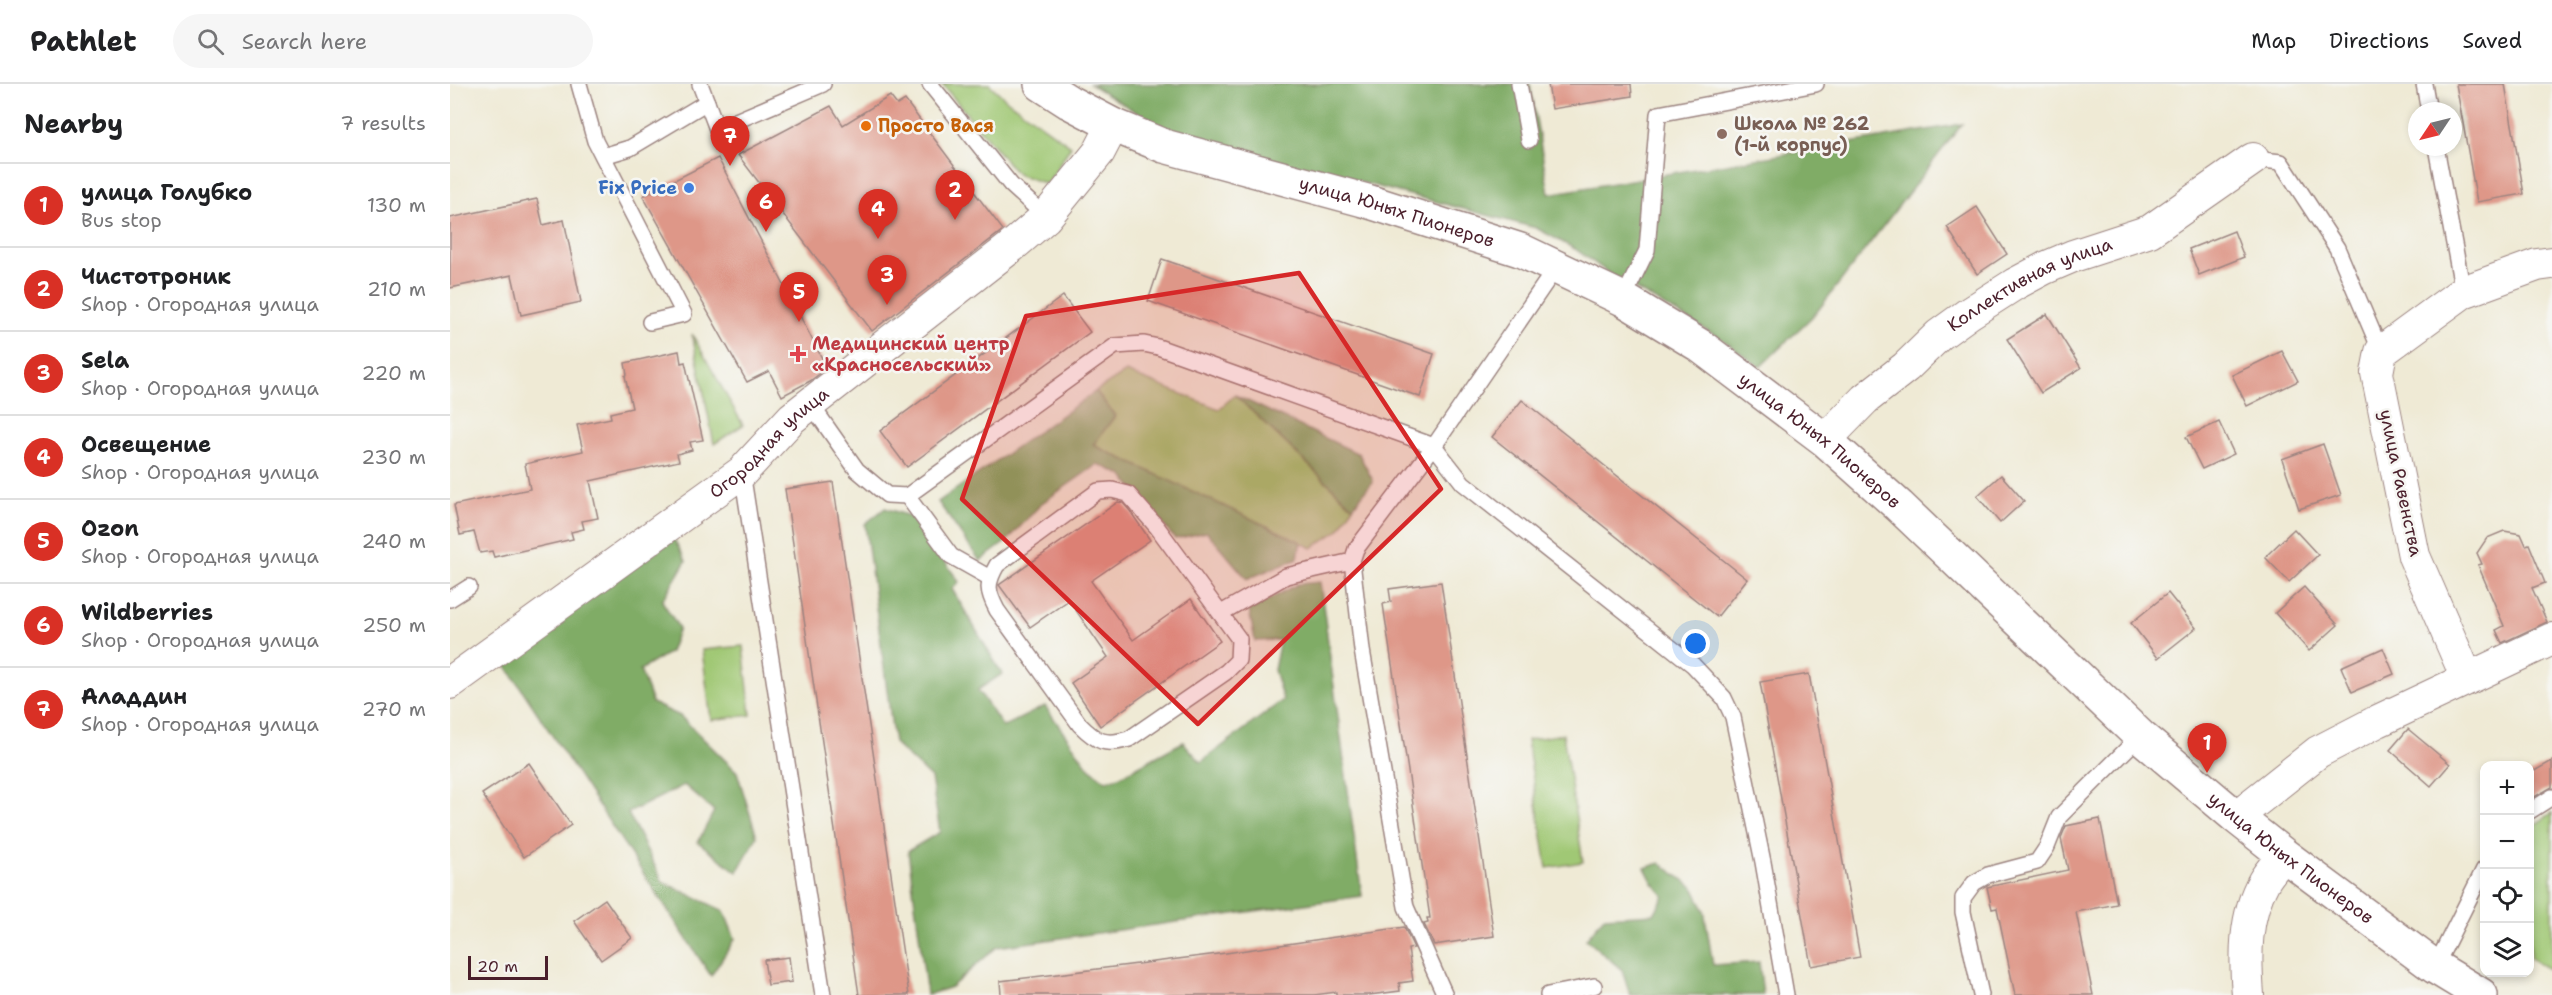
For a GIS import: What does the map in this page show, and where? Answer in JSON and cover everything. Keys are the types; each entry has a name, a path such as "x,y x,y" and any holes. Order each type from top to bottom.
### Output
{"main road":[{"name":"улица Юных Пионеров","path":"1041,84 1113,125 1164,146 1366,201 1520,250 1623,299 1699,345 1825,440 1899,506 2140,736 2236,817 2435,967 2481,995"}],"street":[{"name":"Огородная улица","path":"450,683 742,472 789,416 1011,248 1046,217 1099,152 1113,125"},
{"name":"Коллективная улица","path":"1825,440 1865,399 1906,367 1939,335 1968,314 2014,284 2045,268 2073,256 2150,231 2253,159"},
{"path":"2381,352 2463,292 2537,265 2552,263"},
{"name":"улица Равенства","path":"2381,352 2377,373 2414,556 2467,678"},
{"path":"2236,817 2318,752 2467,678 2552,639"},
{"path":"2248,995 2245,955 2248,927 2263,882 2284,855"}],"lane":[{"path":"579,84 595,141 684,314 650,322"},
{"path":"700,84 717,129 823,84"},
{"path":"930,84 1011,185 1046,217"},
{"path":"1519,84 1529,140"},
{"path":"1623,299 1647,250 1658,114 1816,84"},
{"path":"2424,84 2427,102"},
{"path":"603,156 630,148 707,102"},
{"path":"2438,156 2463,292"},
{"path":"2253,159 2281,162 2287,171 2337,248 2381,352"},
{"path":"1444,995 1406,907 1362,650 1352,561 1356,549 1434,446 1557,266"},
{"path":"789,416 887,495 907,496 1115,346 1144,344 1158,346 1434,446 1463,483 1684,658 1724,698 1733,717 1738,740 1763,862 1786,995"},
{"path":"742,472 823,995"},
{"path":"1112,490 1128,494 1157,527 1221,613 1239,639 1238,660 1226,672 1129,739 1112,744 1094,739 1080,725 997,610 988,594 990,578 997,565 1098,491 1112,490"},
{"path":"907,496 951,556 990,578"},
{"path":"1221,613 1286,576 1352,561"},
{"path":"450,599 469,587"},
{"path":"1981,995 1963,912 1963,898 1974,883 1988,875 2037,862 2047,847 2059,817 2140,736"},
{"path":"2534,808 2552,797"},
{"path":"2435,967 2480,877"},
{"path":"1548,995 1594,986"}],"highlighted area":[{"path":"1299,273 1441,489 1198,724 962,499 1026,316"}],"green space":[{"path":"942,84 989,84 1008,101 1071,146 1047,184 1017,174"},
{"path":"1090,84 1530,84 1549,194 1962,124 1816,313 1760,367 1720,338 1613,276 1575,249 1536,228 1372,185 1251,157 1164,129"},
{"path":"692,334 743,425 714,444"},
{"path":"1126,372 1219,409 1235,395 1353,507 1339,530 1312,548 1092,445 1115,416 1096,391"},
{"path":"1096,391 1115,416 1093,445 1301,542 1298,558 1247,579 1207,532 1175,539 1122,475 1098,464 1042,503 1007,541 980,561 938,502"},
{"path":"1235,395 1359,454 1373,481 1353,507"},
{"path":"885,508 915,518 959,582 952,589 1002,674 978,690 1003,727 1045,706 1089,768 1106,781 1119,777 1183,742 1201,762 1283,700 1274,670 1280,640 1255,641 1249,610 1298,584 1320,582 1362,896 997,947 951,987 927,995 908,851 940,832 931,778 894,743 865,524"},
{"path":"674,539 686,561 662,601 679,628 670,652 640,670 652,703 680,716 737,772 757,837 737,872 698,842 714,811 684,785 628,813 663,882 724,911 735,939 711,976 503,661"},
{"path":"743,646 751,715 711,720 702,650"},
{"path":"1563,734 1583,862 1547,868 1527,740"},
{"path":"2552,813 2552,971 2534,960 2534,825"},
{"path":"1660,863 1693,887 1704,910 1713,965 1759,962 1763,995 1630,995 1622,970 1586,939 1604,917 1654,914 1664,896 1653,883 1645,868"}],"building":[{"path":"1548,84 1631,84 1632,96 1552,109"},
{"path":"2456,84 2505,84 2524,194 2477,202 2462,118 2462,102 2459,102"},
{"path":"890,96 897,105 905,100 1003,230 872,331 738,155 831,106 843,125"},
{"path":"718,158 827,368 810,381 782,396 769,371 747,382 643,196"},
{"path":"537,199 543,225 564,220 581,302 521,315 512,275 450,288 450,218"},
{"path":"1977,207 2007,254 1977,274 1947,227"},
{"path":"2234,231 2244,257 2199,275 2189,249"},
{"path":"1162,259 1434,354 1420,397 1148,301"},
{"path":"1063,296 1090,332 907,467 880,431"},
{"path":"2047,314 2081,368 2041,393 2007,339"},
{"path":"679,351 681,363 685,362 703,440 690,442 692,450 677,454 679,461 590,481 598,518 582,521 584,529 571,532 573,539 494,557 492,551 480,553 474,532 460,535 454,505 530,489 525,464 583,451 577,425 611,418 610,413 632,408 625,376 627,375 625,363"},
{"path":"2282,351 2298,381 2247,406 2232,375"},
{"path":"1522,400 1747,579 1717,617 1492,437"},
{"path":"2219,422 2234,454 2202,469 2186,437"},
{"path":"2323,444 2341,495 2299,509 2282,459"},
{"path":"2001,475 2024,501 2000,523 1977,496"},
{"path":"833,482 909,995 859,995 785,489"},
{"path":"1118,502 1123,503 1130,511 1150,540 1091,581 1133,640 1191,599 1220,641 1100,726 1071,683 1108,657 1069,600 1030,627 999,585"},
{"path":"2294,529 2318,555 2289,582 2265,557"},
{"path":"2504,531 2521,534 2526,545 2529,544 2545,583 2532,588 2547,622 2502,643 2496,630 2504,626 2478,565 2482,564 2477,553 2487,538"},
{"path":"1441,582 1494,936 1434,945 1424,924 1428,923 1427,918 1430,918 1383,604 1391,602 1389,589"},
{"path":"2304,587 2338,625 2309,651 2275,613"},
{"path":"2168,593 2196,628 2158,658 2131,623"},
{"path":"2383,648 2394,674 2352,692 2341,667"},
{"path":"1809,674 1860,957 1811,966 1760,682"},
{"path":"2408,729 2450,764 2431,786 2390,750"},
{"path":"2552,761 2552,787 2534,797 2534,771"},
{"path":"529,763 571,825 524,857 482,794"},
{"path":"2100,819 2117,904 2076,912 2093,995 2015,995 1997,908 1992,909 1987,887 2068,870 2061,838 2066,826"},
{"path":"605,899 632,938 601,960 574,921"},
{"path":"1404,927 1414,948 1408,949 1413,981 1399,983 1400,991 1369,995 1336,995 1336,992 1314,995 1001,995 1000,981 1226,953"},
{"path":"789,957 792,982 768,985 764,960"}],"place":[{"name":"Просто Вася","path":"866,126"},
{"name":"Школа № 262 (1-й корпус)","path":"1722,134"},
{"name":"Аладдин","path":"730,166"},
{"name":"Fix Price","path":"689,188"},
{"name":"Чистотроник","path":"955,220"},
{"name":"Wildberries","path":"766,232"},
{"name":"Освещение","path":"878,239"},
{"name":"Sela","path":"887,305"},
{"name":"Ozon","path":"799,322"},
{"name":"Медицинский центр «Красносельский»","path":"798,354"},
{"name":"улица Голубко","path":"2207,773"}]}
